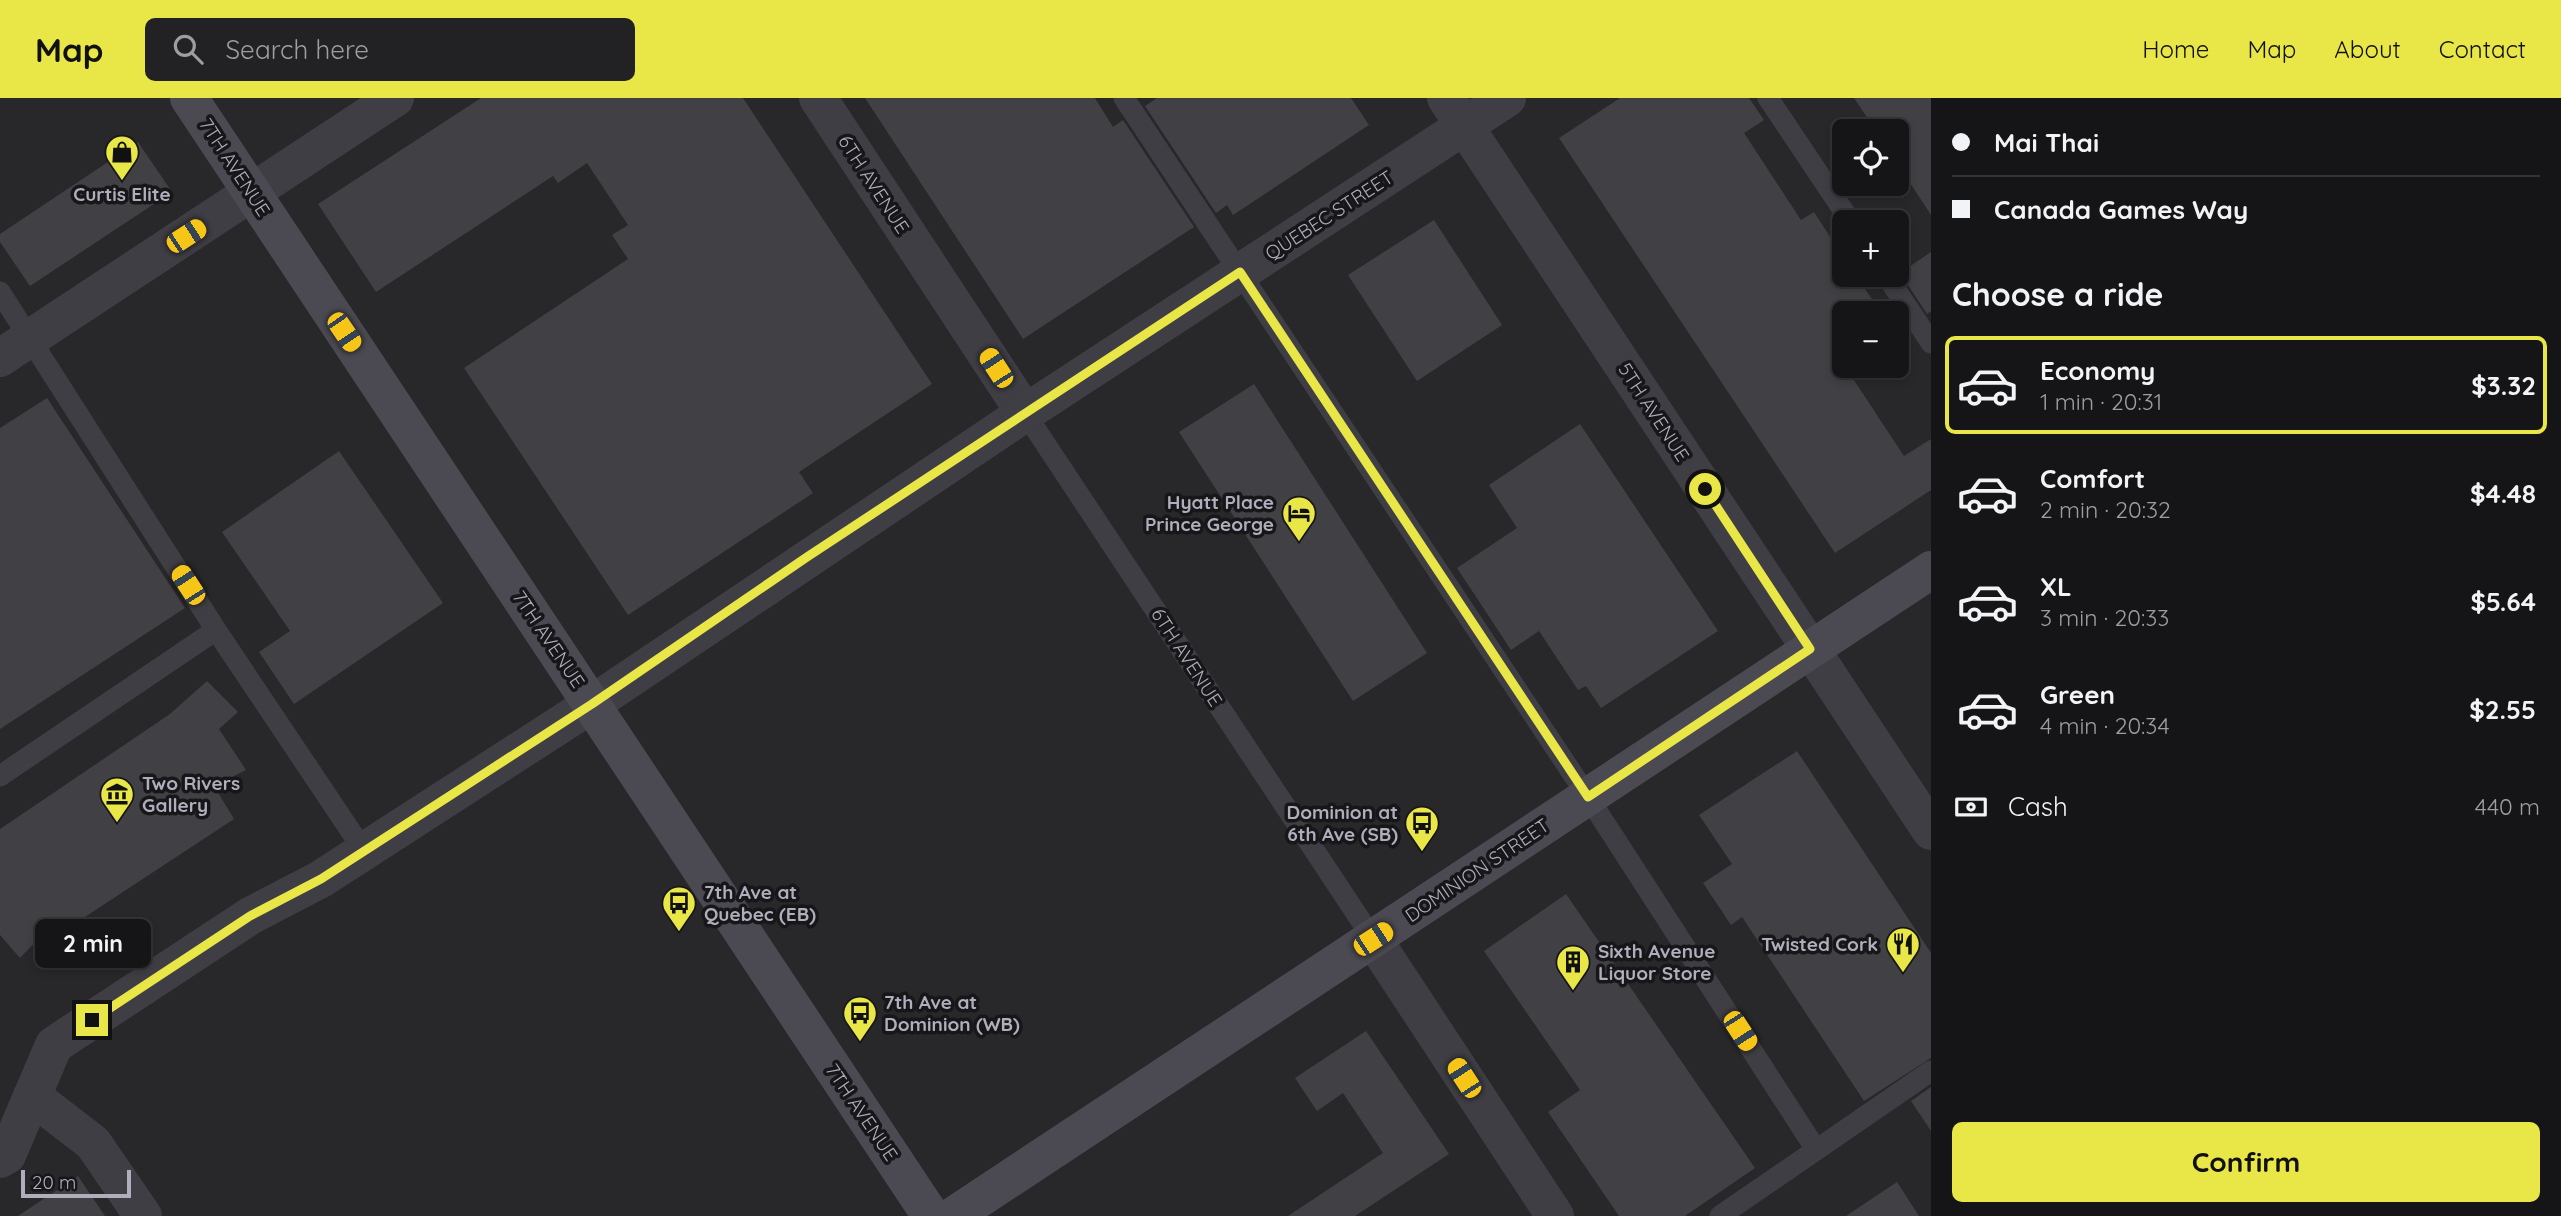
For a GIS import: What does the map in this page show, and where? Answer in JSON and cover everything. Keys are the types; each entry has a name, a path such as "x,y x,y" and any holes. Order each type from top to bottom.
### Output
{"street":[{"name":"7TH AVENUE","path":"190,98 931,1216"},
{"path":"15,348 395,98"},
{"name":"6TH AVENUE","path":"818,98 1025,413"},
{"name":"QUEBEC STREET","path":"0,1159 6,1155 54,1045 250,916 321,879 592,704 1240,272 1456,112 1507,98"},
{"name":"5TH AVENUE","path":"1456,112 1931,831"},
{"name":"DOMINION STREET","path":"953,1216 1931,570"},
{"name":"6TH AVENUE","path":"1373,939 1555,1216"},
{"path":"32,1096 93,1143 143,1216"}],"lane":[{"path":"1124,98 1588,797 1815,1148"},
{"path":"1768,98 1842,210"},
{"path":"1894,287 1931,343"},
{"path":"0,292 15,348 216,630 364,851"},
{"name":"6TH AVENUE","path":"1025,413 1373,939"},
{"path":"0,776 216,630"},
{"path":"1720,1216 1815,1148 1931,1071"}],"shaded area":[{"path":"0,98 1931,98 1931,1216 0,1216"}],"building":[{"path":"481,98 743,98 932,384 799,472 813,493 628,615 464,368 628,259 612,235 628,225 587,163 558,183 553,176 376,292 318,204"},
{"path":"865,98 1095,98 1113,127 1123,120 1194,227 1023,339"},
{"path":"1157,98 1351,98 1369,125 1233,215 1227,205 1216,213 1145,106"},
{"path":"1620,98 1749,98 1764,120 1744,133 1801,220 1814,212 1832,240 1832,287 1864,287 1873,301 1832,301 1832,378 1853,378 1904,456 1931,439 1931,490 1835,553 1559,138"},
{"path":"1854,98 1931,98 1931,215 1909,181 1909,119 1868,119"},
{"path":"138,142 172,192 30,286 0,242 0,234"},
{"path":"1434,220 1502,325 1417,381 1348,275"},
{"path":"1931,252 1931,311 1927,314 1909,287 1909,267"},
{"path":"1254,384 1427,653 1353,701 1179,432"},
{"path":"47,398 185,608 0,729 0,428"},
{"path":"1580,424 1718,631 1601,708 1586,686 1578,690 1539,631 1511,650 1457,568 1517,528 1489,485"},
{"path":"339,451 443,603 294,704 259,652 290,631 222,532"},
{"name":"Two Rivers Gallery","path":"207,681 238,712 219,729 246,770 214,786 234,819 50,940 44,933 20,958 0,935 0,829 170,714"},
{"path":"1797,751 1931,953 1931,1058 1864,1101 1742,917 1731,925 1703,883 1732,864 1699,815"},
{"path":"1566,894 1755,1168 1685,1216 1619,1216 1548,1112 1580,1090 1484,951"},
{"path":"1366,1031 1449,1154 1355,1216 1288,1216 1383,1153 1343,1093 1317,1111 1295,1078"},
{"path":"1931,1087 1931,1131 1911,1101"},
{"path":"78,1176 105,1216 18,1216"},
{"path":"1897,1182 1919,1216 1846,1216"}],"place":[{"name":"Curtis Elite","path":"122,182"},
{"name":"Hyatt Place Prince George","path":"1299,543"},
{"name":"Two Rivers Gallery","path":"117,824"},
{"name":"Dominion at 6th Ave (SB)","path":"1422,853"},
{"name":"7th Ave at Quebec (EB)","path":"679,933"},
{"name":"Twisted Cork","path":"1903,974"},
{"name":"Sixth Avenue Liquor Store","path":"1573,992"},
{"name":"7th Ave at Dominion (WB)","path":"860,1043"}],"route":[{"path":"92,1020 250,916 321,879 592,704 807,557 1240,272 1588,797 1810,649 1705,489"}]}
